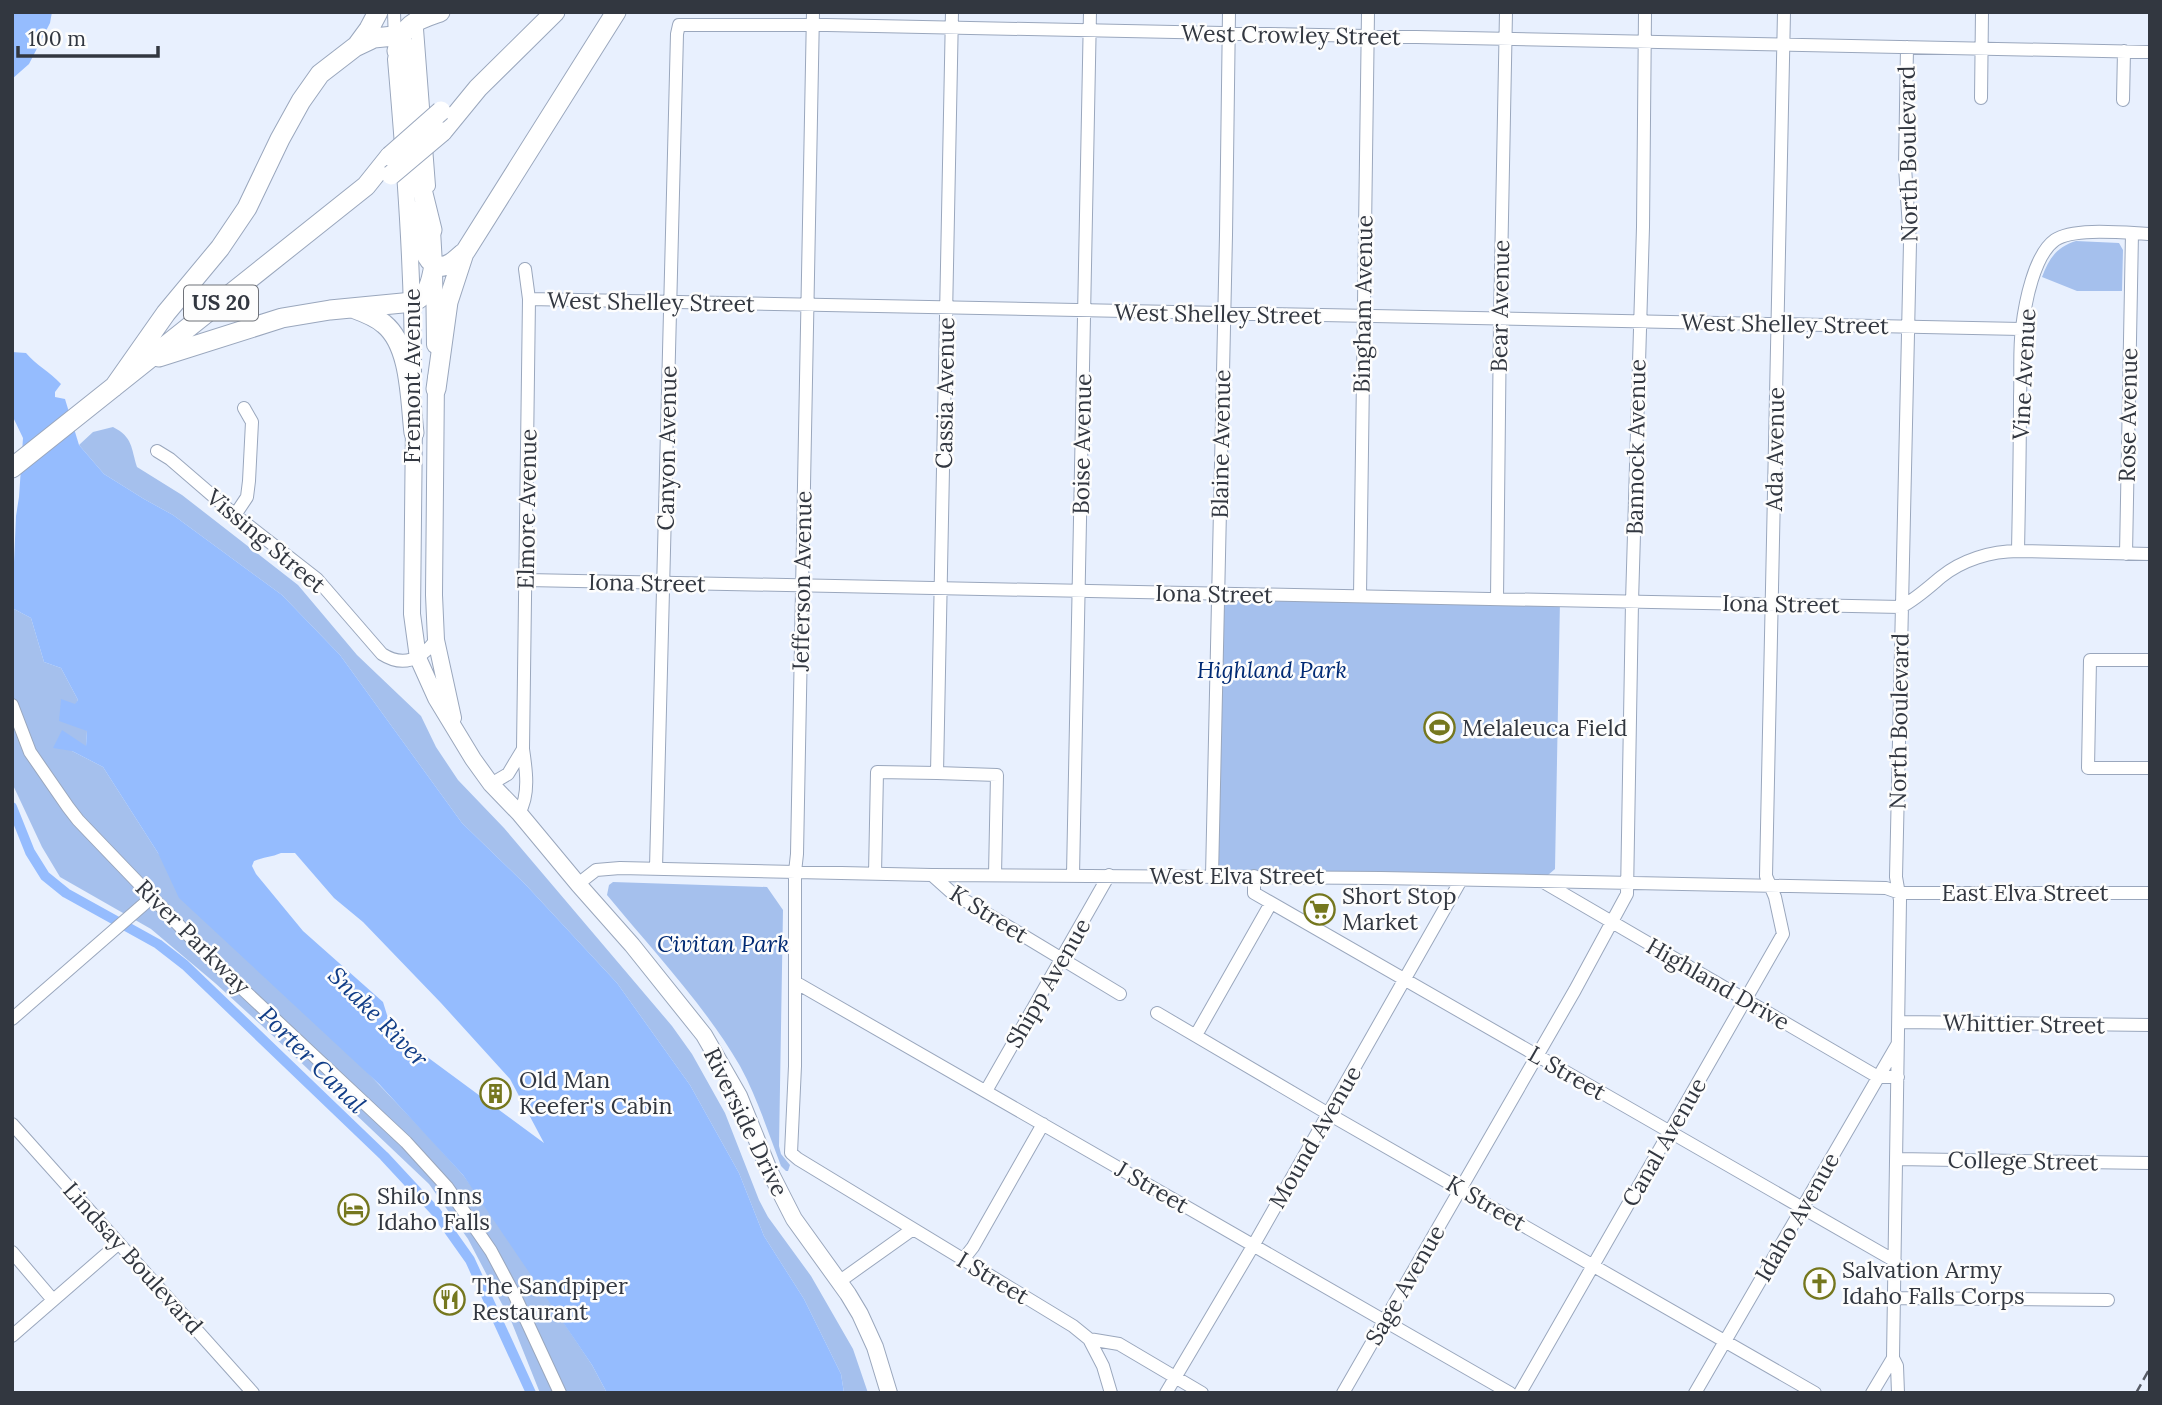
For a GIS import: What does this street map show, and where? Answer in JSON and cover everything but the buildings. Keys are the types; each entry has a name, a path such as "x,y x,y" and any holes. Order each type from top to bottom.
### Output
{"highway":[{"path":"355,47 378,12"},
{"path":"114,387 166,313 220,248 247,208 280,139 320,74 355,47 374,38 397,37 416,16 440,12"},
{"name":"US 20","path":"12,468 366,186 442,131 478,88 555,12"},
{"path":"436,389 448,302 465,252 616,12"},
{"path":"396,59 397,37"},
{"path":"397,37 408,54 418,173 432,230"},
{"name":"US 20","path":"395,164 441,111 478,88"},
{"path":"395,164 415,203 419,236 429,260 434,265 443,266 465,252"},
{"path":"146,362 271,321 330,310 413,302 421,299 427,292 434,265"},
{"path":"351,308 372,316 387,326 398,341 404,358 414,433"}],"main road":[{"name":"Fremont Avenue","path":"396,59 395,164 413,302 411,590 418,658 436,698 491,783 573,878"},
{"name":"Fremont Avenue","path":"432,230 436,389 436,640 456,730"},
{"name":"Riverside Drive","path":"573,878 704,1035 739,1096 769,1170 794,1219 840,1281 860,1314 875,1347 889,1393"}],"street":[{"path":"394,12 397,37"},
{"name":"Cassia Avenue","path":"937,773 952,12"},
{"name":"Boise Avenue","path":"1073,875 1090,12"},
{"name":"Blaine Avenue","path":"1212,876 1229,12"},
{"name":"Bingham Avenue","path":"1360,596 1368,12"},
{"name":"Bear Avenue","path":"1497,599 1506,12"},
{"name":"Bannock Avenue","path":"1613,923 1627,894 1643,227 1645,12"},
{"name":"Ada Avenue","path":"1770,886 1766,876 1784,12"},
{"path":"1980,97 1982,12"},
{"name":"Fremont Avenue","path":"416,16 432,230"},
{"name":"West Crowley Street","path":"677,28 684,24 813,19 951,28 2150,52"},
{"name":"Jefferson Avenue","path":"791,1150 795,1066 795,872 813,19"},
{"name":"Canyon Avenue","path":"656,869 677,28"},
{"name":"North Boulevard","path":"1898,1393 1897,1366 1893,1358 1900,893 1896,887 1896,877 1910,243 1905,167 1907,47"},
{"path":"2123,100 2124,51"},
{"path":"2132,233 2150,234"},
{"name":"Vine Avenue","path":"2018,551 2021,329 2026,300 2035,274 2046,248 2066,234 2132,233"},
{"name":"Rose Avenue","path":"2126,554 2132,233"},
{"name":"Elmore Avenue","path":"519,813 526,795 523,749 529,299 525,269"},
{"name":"West Shelley Street","path":"529,299 2021,329"},
{"path":"235,515 247,497 250,481 251,422 244,408"},
{"name":"Vissing Street","path":"157,451 317,579 382,654 399,661 418,658"},
{"path":"1901,607 1958,566 1997,553 2018,551 2150,554"},
{"name":"Iona Street","path":"527,580 1901,607"},
{"path":"418,658 436,640"},
{"path":"2150,660 2090,660 2088,768 2150,768"},
{"name":"River Parkway","path":"12,705 30,752 68,807 217,965 406,1142 447,1187 491,1251 516,1296 560,1393"},
{"path":"491,783 509,774 523,749"},
{"path":"875,874 877,772 998,775 995,875"},
{"name":"West Elva Street","path":"573,878 596,870 620,868 875,874 1541,881 1886,888 1900,893"},
{"name":"K Street","path":"932,874 951,892 1120,994"},
{"name":"Shipp Avenue","path":"986,1091 1109,875"},
{"name":"L Street","path":"1254,876 1254,892 1271,903 1895,1261"},
{"name":"Mound Avenue","path":"1166,1393 1253,1246 1461,880"},
{"name":"Highland Drive","path":"1541,881 1878,1077"},
{"name":"Canal Avenue","path":"1520,1393 1783,933 1770,886"},
{"name":"East Elva Street","path":"1900,893 2150,892"},
{"path":"12,1019 151,898"},
{"path":"1196,1035 1271,903"},
{"name":"Sage Avenue","path":"1343,1393 1613,923"},
{"name":"J Street","path":"795,982 1510,1393"},
{"name":"K Street","path":"1157,1013 1815,1393"},
{"name":"Whittier Street","path":"1899,1022 2150,1026"},
{"name":"Idaho Avenue","path":"1695,1393 1899,1042"},
{"path":"1878,1077 1898,1077"},
{"name":"Lindsay Boulevard","path":"12,1124 253,1393"},
{"path":"962,1261 1043,1124"},
{"name":"I Street","path":"791,1150 798,1159 1073,1326 1089,1339 1119,1344 1202,1393"},
{"name":"College Street","path":"1897,1159 2150,1163"},
{"path":"840,1281 913,1229"},
{"path":"12,1336 119,1244"},
{"path":"12,1252 53,1300"},
{"path":"1894,1298 2108,1300"},
{"path":"1089,1339 1103,1366 1111,1393"},
{"path":"1872,1393 1893,1358"}],"green space":[{"path":"2076,241 2119,243 2123,250 2122,291 2077,291 2042,277 2054,255"},
{"path":"113,427 128,439 137,467 182,495 298,585 357,655 421,716 436,747 458,780 504,828 672,1026 692,1054 725,1113 768,1217 811,1276 853,1349 868,1393 844,1393 841,1374 804,1299 764,1236 739,1173 690,1085 617,983 526,885 462,823 340,655 282,595 173,515 104,474 79,445 93,432"},
{"name":"Melaleuca Field","path":"1217,594 1560,600 1555,869 1541,881 1212,876"},
{"path":"12,608 31,618 44,662 61,668 78,700 76,704 87,731 86,747 72,751 103,767 158,853 463,1175 592,1365 607,1393 540,1393 512,1323 468,1239 429,1184 271,1034 151,929 60,877 42,847 12,783"},
{"name":"Civitan Park","path":"613,882 767,887 783,910 779,1146 781,1154 790,1165 788,1171 781,1166 740,1066 694,999 607,895 609,885"}],"water":[{"path":"12,12 52,12 50,23 29,64 12,79"},
{"name":"Snake River","path":"12,352 26,353 61,384 55,397 65,399 79,445 104,474 173,515 282,595 340,655 462,823 526,885 617,983 690,1085 739,1173 764,1236 804,1299 841,1374 844,1393 607,1393 592,1365 463,1175 379,1084 179,898 158,853 103,767 72,751 53,748 62,730 86,746 87,731 59,721 61,699 75,704 78,700 61,668 44,662 31,618 12,608 23,438 12,415","holes":["281,853 295,853 334,898 363,922 510,1079 544,1143 392,1031 383,1002 303,931 252,866 254,861"]}],"waterway":[{"name":"Porter Canal","path":"12,807 30,852 45,876 66,893 158,944 185,965 384,1156 436,1212 470,1260 531,1393"}],"railway":[{"path":"2136,1393 2150,1368"}],"place":[{"name":"Melaleuca Field","path":"1439,728"},
{"name":"Short Stop Market","path":"1319,909"},
{"name":"Old Man Keefer's Cabin","path":"496,1093"},
{"name":"Shilo Inns Idaho Falls","path":"354,1209"},
{"name":"Salvation Army Idaho Falls Corps","path":"1819,1283"},
{"name":"The Sandpiper Restaurant","path":"449,1299"}],"park label":[{"name":"Highland Park","path":"1272,670"}]}
